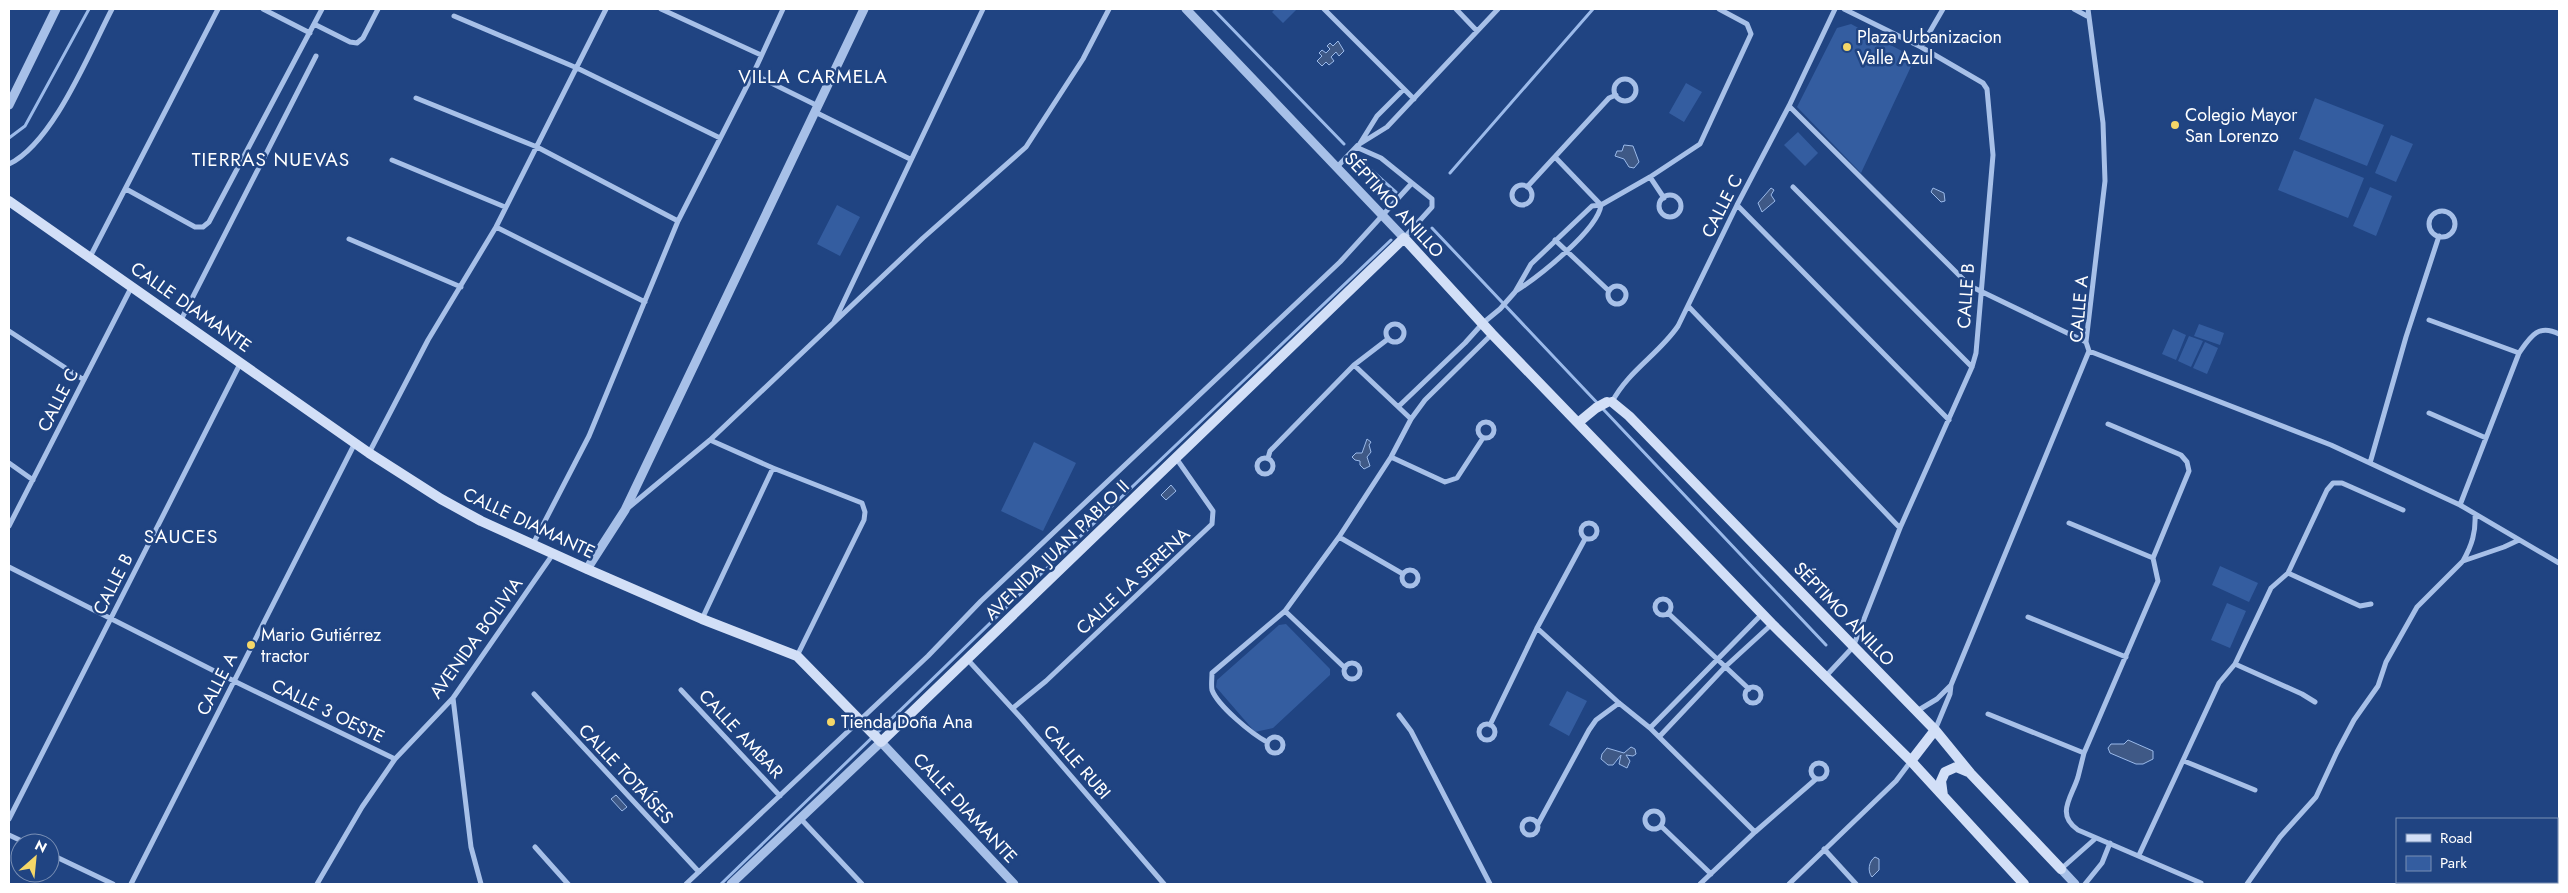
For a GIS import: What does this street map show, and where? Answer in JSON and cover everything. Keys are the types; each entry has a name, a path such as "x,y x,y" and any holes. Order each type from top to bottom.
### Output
{"main road":[{"name":"CALLE DIAMANTE","path":"9,201 369,453 441,499 480,521 588,569 702,619 797,656 876,737"},
{"name":"SÉPTIMO ANILLO","path":"1404,238 1492,334 1579,422 1762,614 1911,761 2024,884"},
{"name":"AVENIDA JUAN PABLO II","path":"876,737 968,660 1404,238"},
{"name":"SÉPTIMO ANILLO","path":"1610,402 1629,416 1935,730 1971,774 2061,869"},
{"path":"1579,422 1596,408 1610,402"},
{"path":"1911,761 1935,730"},
{"path":"1943,797 1941,781 1945,772 1956,767 1971,774"}],"street":[{"path":"9,164 26,153 50,127 112,9"},
{"path":"90,257 218,9"},
{"path":"263,9 310,33"},
{"path":"126,189 195,227 203,227 209,222 322,9"},
{"path":"314,24 350,42 357,43 363,38 378,9"},
{"path":"369,453 428,340 496,227 606,9"},
{"path":"661,9 761,55"},
{"path":"533,544 589,436 678,221 753,74 783,9"},
{"path":"588,569 625,510 864,9"},
{"path":"833,324 983,9"},
{"path":"625,510 710,440 923,238 1026,147 1083,59 1109,9"},
{"name":"SÉPTIMO ANILLO","path":"1186,9 1404,238"},
{"path":"1324,9 1414,99"},
{"path":"1456,9 1477,31"},
{"path":"1357,146 1380,134 1498,9"},
{"path":"1399,406 1465,343 1482,322 1500,308 1513,294 1530,265 1592,206 1601,205 1650,177 1700,144 1751,34 1748,24 1719,9"},
{"name":"CALLE C","path":"1610,402 1623,384 1672,336 1689,306 1737,205 1789,106 1835,9"},
{"name":"CALLE B","path":"1844,9 1852,11 1921,47 1983,84 1989,96 1993,155 1976,353 1972,367 1949,420 1900,528 1853,647"},
{"path":"1921,47 1943,9"},
{"path":"2074,9 2087,16"},
{"name":"CALLE A","path":"1935,730 1950,694 1951,684 2089,351 2086,342 2105,181 2103,123 2087,16 2088,9"},
{"path":"9,106 53,10"},
{"path":"454,16 577,68 720,138"},
{"path":"181,320 316,56"},
{"path":"753,74 910,159"},
{"path":"1625,79 1632,81 1636,88 1635,95 1629,100 1621,100 1616,95 1614,88 1618,81 1625,79"},
{"path":"1337,167 1357,146 1372,122 1404,89"},
{"path":"1527,187 1609,98 1616,95"},
{"path":"416,98 538,147 678,221"},
{"path":"1789,106 1962,279 1980,292 2086,342"},
{"path":"1357,146 1382,158 1432,199 1432,207 1404,238"},
{"path":"1555,157 1601,205"},
{"path":"392,160 505,207"},
{"path":"1650,177 1664,198"},
{"path":"686,884 928,656 988,594 1333,269 1384,216 1412,183"},
{"path":"1518,186 1527,187 1531,190 1532,197 1529,203 1523,206 1516,204 1512,198 1513,191 1518,186"},
{"path":"1794,187 1972,367"},
{"path":"1671,195 1678,198 1681,205 1680,212 1674,217 1666,216 1660,211 1660,204 1664,198 1671,195"},
{"path":"1513,294 1543,274 1566,251 1600,214 1601,205"},
{"path":"1737,205 1949,420"},
{"path":"2441,211 2452,217 2454,225 2447,236 2439,236 2432,232 2429,221 2434,214 2441,211"},
{"path":"496,227 645,302"},
{"path":"2370,463 2406,337 2439,236"},
{"path":"349,239 461,287"},
{"path":"1555,240 1609,291"},
{"name":"CALLE C","path":"9,526 132,286"},
{"path":"1689,306 1900,528"},
{"path":"2429,320 2519,353"},
{"path":"2460,505 2519,353 2531,336 2541,330 2547,328 2559,334"},
{"path":"9,331 84,380"},
{"path":"1267,742 1245,728 1217,697 1212,690 1212,674 1285,611 1339,537 1391,457 1410,419 1425,400 1492,334"},
{"path":"1268,458 1270,450 1354,365 1388,339"},
{"path":"2089,351 2210,396 2370,463 2460,505 2559,564"},
{"name":"CALLE B","path":"9,819 241,362"},
{"path":"1354,365 1399,406 1410,419"},
{"path":"2429,413 2486,438"},
{"path":"2108,424 2181,455 2189,471 2154,558 2158,581 2084,753 2078,777 2065,807 2065,814 2072,826 2201,883"},
{"path":"1391,457 1446,482 1452,481 1457,478 1483,438"},
{"path":"710,440 862,504 865,512 864,520 797,656"},
{"name":"CALLE A","path":"132,884 355,442"},
{"name":"CALLE LA SERENA","path":"1013,708 1046,681 1212,524 1213,510 1176,458"},
{"path":"9,463 33,480"},
{"path":"702,619 773,468"},
{"path":"2139,855 2219,682 2235,664 2271,588 2288,572 2321,502 2333,484 2342,484 2355,488 2403,510"},
{"path":"2247,884 2280,837 2316,797 2354,720 2378,686 2386,662 2408,620 2433,589 2463,561 2472,545 2476,529 2475,514"},
{"path":"2069,523 2154,558"},
{"path":"1339,537 1403,574"},
{"path":"1490,725 1537,628 1585,539"},
{"path":"2463,561 2504,548 2520,540"},
{"name":"AVENIDA BOLIVIA","path":"317,884 362,807 395,758 453,698 554,553"},
{"name":"CALLE 3 OESTE","path":"9,567 234,681 395,758"},
{"path":"2288,572 2360,606 2371,604"},
{"path":"1285,611 1345,668"},
{"path":"1668,613 1749,689"},
{"path":"1650,728 1716,658 1762,614"},
{"path":"2028,617 2126,657"},
{"path":"1659,738 1725,667 1772,624"},
{"path":"1537,628 1619,703 1650,728 1755,832"},
{"path":"1826,676 1853,647"},
{"name":"CALLE RUBI","path":"968,660 1013,708 1164,884"},
{"path":"2235,664 2302,694 2315,702"},
{"path":"1916,711 1938,699 1951,684"},
{"name":"CALLE AMBAR","path":"682,690 780,796"},
{"name":"CALLE TOTAÍSES","path":"534,694 699,872"},
{"path":"453,698 471,847 482,884"},
{"path":"1538,824 1589,730 1596,720 1619,703"},
{"path":"1988,714 2084,753"},
{"path":"1399,715 1411,731 1490,884"},
{"name":"AVENIDA JUAN PABLO II","path":"731,884 800,818 876,737"},
{"name":"CALLE DIAMANTE","path":"876,737 1014,884"},
{"path":"1788,884 1896,781 1911,761"},
{"path":"2184,761 2255,790"},
{"path":"1700,884 1816,778"},
{"path":"800,818 862,884"},
{"path":"1661,826 1711,874"},
{"path":"2061,869 2096,838"},
{"path":"2085,884 2102,863 2110,843"},
{"path":"535,847 568,884"},
{"path":"1824,850 1856,884"},
{"path":"60,859 113,884"},
{"name":"SÉPTIMO ANILLO","path":"2061,869 2075,884"}],"green space":[{"path":"1275,9 1297,9 1283,23 1272,12"},
{"path":"1851,24 1915,58 1861,173 1797,107 1837,28"},
{"path":"1686,83 1702,92 1684,122 1669,113"},
{"path":"2315,98 2384,125 2367,166 2299,139"},
{"path":"1798,132 1818,153 1805,166 1784,145"},
{"path":"2391,135 2413,144 2396,182 2375,173"},
{"path":"2294,150 2364,178 2348,218 2278,190"},
{"path":"2370,187 2392,196 2376,236 2353,226"},
{"path":"837,205 860,217 840,256 817,244"},
{"path":"2199,324 2224,333 2220,345 2194,336"},
{"path":"2173,329 2186,335 2176,360 2162,354"},
{"path":"2189,336 2203,341 2191,367 2178,361"},
{"path":"2205,342 2218,348 2207,374 2193,368"},
{"path":"1034,442 1076,463 1043,531 1001,511"},
{"path":"2220,566 2258,583 2249,602 2212,585"},
{"path":"2227,603 2246,611 2230,648 2211,640"},
{"path":"1286,624 1330,669 1330,675 1273,728 1255,732 1216,687 1217,680 1279,625"},
{"path":"1567,691 1587,701 1569,736 1549,725"}],"shaded area":[{"path":"1338,41 1344,51 1339,56 1336,52 1331,57 1334,61 1329,65 1326,62 1322,66 1317,61 1322,56 1319,53 1322,50 1326,53 1330,49 1327,46 1330,43 1333,46"},
{"path":"1624,145 1633,146 1639,162 1634,168 1629,167 1624,159 1615,156 1617,151 1622,151"},
{"path":"1771,188 1774,190 1771,195 1775,201 1762,212 1758,203"},
{"path":"1933,188 1944,193 1945,201 1941,202 1931,192"},
{"path":"1367,439 1371,442 1369,445 1371,452 1367,457 1370,466 1364,469 1360,465 1360,461 1352,457 1356,453 1362,453"},
{"path":"1171,485 1176,491 1166,500 1161,495"},
{"path":"2128,740 2153,751 2153,759 2143,764 2136,764 2110,753 2108,748 2111,744 2124,744"},
{"path":"1631,747 1635,749 1636,754 1633,756 1626,755 1630,761 1627,768 1619,764 1621,755 1613,765 1608,765 1601,759 1602,754 1607,748 1624,753"},
{"path":"616,795 627,807 622,811 611,799"},
{"path":"1875,857 1879,859 1879,870 1872,877 1869,866"}],"waterway":[{"path":"9,138 25,126 89,9"},
{"path":"1213,9 1344,144"},
{"path":"1450,173 1593,9"},
{"path":"1360,160 1396,192"},
{"path":"1432,228 1826,645"},
{"path":"721,884 1044,571 1391,240"}],"place":[{"name":"Plaza Urbanizacion Valle Azul","path":"1847,47"},
{"name":"Colegio Mayor San Lorenzo","path":"2175,125"},
{"name":"Mario Gutiérrez tractor","path":"251,645"},
{"name":"Tienda Doña Ana","path":"831,722"}],"district":[{"name":"VILLA CARMELA","path":"813,76"},
{"name":"TIERRAS NUEVAS","path":"271,159"},
{"name":"SAUCES","path":"181,536"}]}
